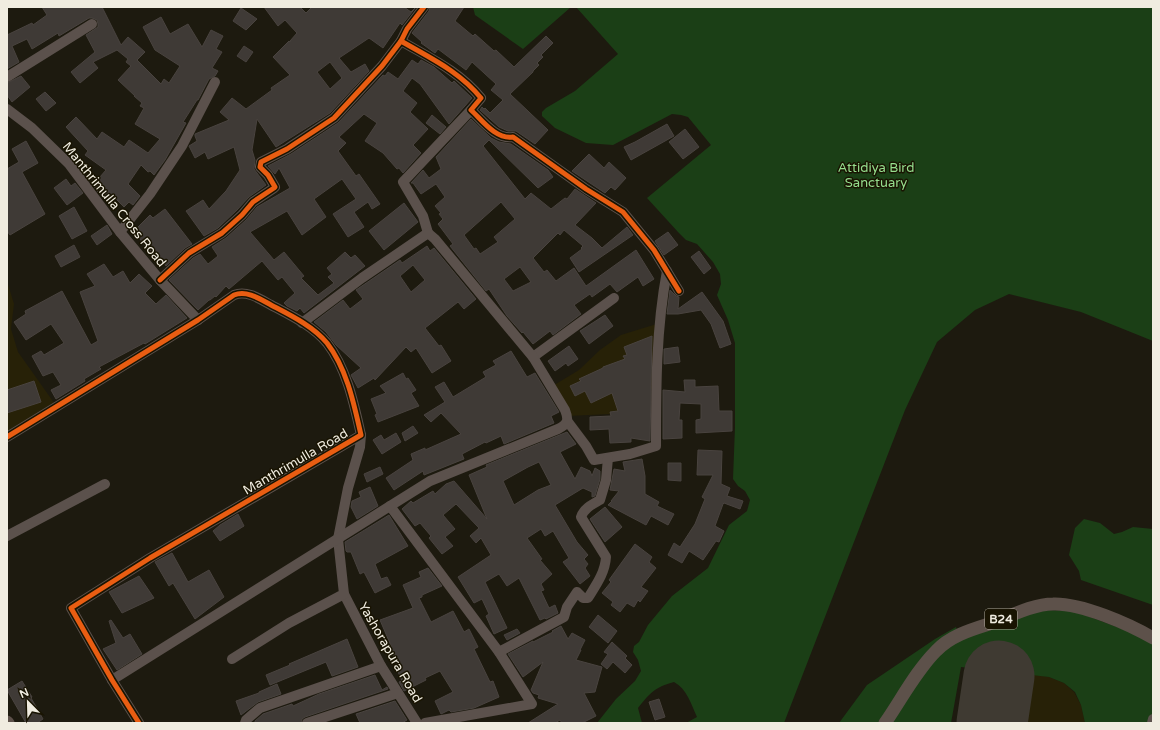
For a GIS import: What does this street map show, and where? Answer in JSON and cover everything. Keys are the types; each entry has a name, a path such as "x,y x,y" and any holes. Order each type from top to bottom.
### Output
{"main road":[{"name":"B24","path":"885,723 928,660 946,642 962,634 1035,607 1053,604 1081,608 1113,619 1153,638"}],"street":[{"path":"160,280 189,253 222,233 242,215 253,202 275,187 272,180 260,167 261,162 288,149 334,118 382,66 424,7"},
{"path":"7,77 92,24"},
{"path":"401,41 445,66 465,81 480,98 472,110 403,182 424,216 428,233 440,244 533,356 565,410 568,416 568,422 586,446 594,460 630,454 656,446 659,334 662,298 667,271"},
{"path":"120,232 150,194 182,146 215,82"},
{"name":"Manthrimulla Cross Road","path":"7,109 32,128 69,164 120,232 160,280 198,320"},
{"path":"472,110 494,131 503,137 512,137 586,189 623,212 654,250 679,291"},
{"path":"302,323 362,278 428,233"},
{"name":"Manthrimulla Road","path":"7,437 198,320 234,294 240,292 260,298 302,323 315,332 326,343 336,358 351,394 361,435 150,558 71,608 112,680 139,723"},
{"path":"533,356 614,298"},
{"path":"112,680 430,481 558,429 568,422"},
{"path":"232,659 289,623 344,594 338,539 339,528 348,488 360,447 361,435"},
{"path":"499,652 564,617 567,607 577,592 583,598 588,598 597,585 606,557 581,517 582,513 600,500 606,480 608,458"},
{"path":"7,536 105,484"},
{"path":"390,506 499,652 532,704 425,723"},
{"name":"Yashorapura Road","path":"344,594 381,666 417,723"},
{"path":"245,723 246,720 260,708 381,666"},
{"path":"307,723 398,693"},
{"path":"1152,723 1153,719"}],"shaded area":[{"path":"7,281 14,304 11,329 18,352 57,407 7,437"},
{"path":"660,323 657,387 635,395 630,413 568,416 551,387 579,370 600,350 621,335"},
{"path":"1032,674 1049,677 1064,683 1074,692 1081,705 1085,723 1025,723"}],"green space":[{"path":"473,7 571,7 523,49 475,15"},
{"name":"Attidiya Bird Sanctuary","path":"576,7 1153,7 1153,341 1081,312 1009,294 975,310 937,342 905,410 784,723 686,723 697,717 691,702 682,689 674,682 657,688 638,708 642,723 597,723 616,699 635,681 641,671 638,660 633,652 634,646 639,642 648,625 672,596 708,568 729,525 747,511 750,500 745,491 738,486 733,479 735,427 735,343 728,320 717,295 721,284 720,274 713,262 697,244 686,240 647,198 711,145 688,117 681,115 672,114 613,145 586,143 555,128 542,116 542,112 546,108 575,91 618,54"},
{"path":"1084,519 1100,523 1114,534 1133,527 1153,529 1153,605 1081,580 1079,571 1069,555 1075,528"},
{"path":"1041,610 1074,611 1125,630 1153,644 1153,723 1085,723 1081,705 1075,692 1064,683 1049,677 961,667 951,723 839,723 867,685 935,639 956,627 960,639"}],"building":[{"path":"42,7 102,7 121,45 128,37 145,52 137,60 161,84 164,79 169,83 180,66 155,50 143,27 161,17 170,34 188,24 202,47 211,30 223,36 216,49 222,52 212,68 218,71 215,76 209,79 198,100 183,122 186,123 165,160 154,175 150,171 148,172 141,165 128,184 140,196 133,205 129,202 124,207 113,196 109,201 98,192 93,185 106,170 85,155 88,151 66,127 76,117 97,139 102,132 124,147 129,140 148,153 160,139 135,124 144,108 140,106 142,103 118,80 131,66 126,62 128,59 117,50 93,62 98,68 80,83 71,72 95,52 86,35 98,27 97,20 89,18 59,36 58,33 32,49 27,39 12,46 19,62 7,69 7,35 32,23 33,25 47,15"},
{"path":"264,7 300,7 306,13 312,7 404,7 411,12 416,7 402,25 400,23 383,48 369,38 339,58 351,72 365,64 369,71 330,113 276,147 257,119 252,150 255,160 254,169 266,185 249,197 218,228 204,236 186,211 203,200 209,209 226,191 240,170 234,147 208,159 205,152 195,158 189,146 197,141 195,134 229,120 220,112 232,98 246,109 272,90 271,88 290,75 273,57 289,41 290,42 297,33 285,20 278,26","holes":["330,62 342,78 330,89 317,72"]},
{"path":"430,7 464,7 455,21 473,36 475,34 494,51 496,50 514,67 546,36 553,43 541,55 543,57 537,63 539,65 510,94 548,130 535,144 516,131 508,131 499,127 480,110 482,107 490,113 503,100 491,90 496,84 472,62 466,70 438,49 435,53 421,43 422,42 412,33 429,11"},
{"path":"241,8 257,19 246,30 233,21"},
{"path":"244,46 253,52 246,62 237,56"},
{"path":"412,60 418,64 421,60 434,67 452,83 454,81 472,98 449,124 420,84 412,78 403,91 417,103 410,112 428,129 413,145 421,153 403,173 399,168 397,169 383,153 365,141 377,123 364,114 339,137 346,143 338,151 356,176 359,174 380,204 372,209 368,202 354,212 364,227 348,237 333,214 356,199 342,179 314,199 326,217 302,235 287,211 250,232 274,260 284,252 304,276 301,278 318,295 334,283 328,277 332,274 327,268 345,252 351,258 355,255 365,266 304,313 300,308 297,311 284,303 295,293 282,277 278,280 262,261 229,289 226,286 216,297 215,296 209,300 198,310 169,280 193,258 200,254 208,264 218,256 212,247 226,238 246,220 257,207 290,188 279,168 275,174 268,166 291,154 338,123 383,75 385,76 388,72 398,79"},
{"path":"21,76 30,87 12,102 7,95 7,83"},
{"path":"45,92 56,103 46,111 36,99"},
{"path":"432,115 446,127 440,134 426,123"},
{"path":"471,119 491,138 499,142 511,144 548,170 553,177 538,188 489,140 483,146 525,199 531,193 551,209 565,198 567,199 575,189 596,203 575,225 602,248 627,227 633,235 579,272 570,258 582,249 581,248 583,246 564,230 560,235 558,233 533,258 544,272 547,270 556,281 574,268 586,286 636,250 654,279 643,286 638,277 617,292 610,284 592,297 590,294 574,305 581,314 553,335 550,331 533,344 507,316 489,289 486,291 450,246 453,244 438,224 443,219 439,214 441,213 435,206 445,197 436,184 421,194 413,183 411,183 423,170 429,178 441,169 436,157","holes":["501,202 515,219 494,237 498,242 480,254 476,248 474,249 464,235","520,267 531,282 513,291 504,279"]},
{"path":"667,124 674,136 631,160 624,147"},
{"path":"685,129 699,147 683,159 669,142"},
{"path":"26,141 38,163 22,172 45,214 10,235 7,231 7,169 19,162 12,149"},
{"path":"589,154 604,168 609,162 626,178 615,190 611,187 605,193 572,171"},
{"path":"66,179 71,186 75,183 83,193 67,205 54,188"},
{"path":"404,203 418,222 384,250 369,231"},
{"path":"74,207 87,231 72,239 59,216"},
{"path":"165,209 192,244 185,248 166,266 158,256 155,259 134,231 150,215 153,218"},
{"path":"107,225 112,234 97,245 91,236"},
{"path":"668,232 678,245 664,255 655,241"},
{"path":"74,245 80,257 61,267 55,256"},
{"path":"427,246 430,251 434,248 476,299 464,309 458,302 425,328 439,346 441,345 451,361 432,373 416,348 411,352 406,347 375,380 374,378 358,388 351,375 361,368 336,345 326,332 314,322 343,300 350,309 363,299 356,290 400,260 402,263","holes":["413,265 425,280 411,292 400,276"]},
{"path":"699,251 711,268 704,274 691,257"},
{"path":"104,264 113,277 123,271 130,283 139,274 152,286 145,293 156,304 166,295 187,318 145,344 144,343 99,367 101,369 84,379 85,381 56,399 51,390 61,385 53,372 43,376 32,356 41,351 44,355 64,343 51,324 26,340 14,322 26,314 25,311 62,291 91,345 98,341 80,292 95,286 87,274"},
{"path":"670,290 679,297 678,309 702,292 723,321 731,344 720,348 711,324 701,310 678,314 667,314"},
{"path":"605,315 613,326 589,344 580,331"},
{"path":"652,336 650,441 631,438 631,442 610,443 609,429 590,430 590,417 611,416 610,412 618,411 612,393 591,403 585,391 575,396 570,386 581,381 579,379 603,367 625,359 623,356 627,355 624,347"},
{"path":"569,346 578,359 568,366 566,363 555,371 548,361"},
{"path":"678,347 680,362 664,364 664,349"},
{"path":"511,351 527,377 535,373 559,412 551,416 554,423 504,444 501,436 486,443 485,442 462,454 464,459 424,475 423,471 394,490 386,478 413,460 411,454 425,448 425,450 461,434 441,413 431,422 424,415 445,402 435,387 444,382 453,397 486,377 483,372 496,365 493,361"},
{"path":"403,373 406,379 408,378 416,390 411,393 419,406 378,422 375,415 377,414 371,399 386,393 380,386"},
{"path":"684,380 695,380 695,387 718,386 719,411 732,411 732,431 696,433 696,420 701,419 701,404 680,403 679,420 682,420 682,438 663,439 663,390 685,392"},
{"path":"34,381 41,402 7,413 7,390"},
{"path":"413,426 418,433 405,441 402,433"},
{"path":"567,432 576,444 560,452 575,479 581,467 590,471 592,476 595,468 600,471 600,479 595,496 592,497 592,492 583,488 555,505 577,542 588,555 584,559 588,564 585,568 590,576 580,584 563,562 569,558 553,531 545,536 541,529 527,538 542,559 540,560 552,574 541,584 544,590 541,591 549,608 555,605 558,613 546,619 540,620 519,578 507,586 499,574 485,582 507,628 494,634 486,616 489,614 482,599 474,603 458,577 491,555 481,538 476,543 470,536 479,528 456,504 443,515 455,529 445,537 453,546 442,554 429,538 431,536 420,523 415,526 402,509 411,501 413,503 433,491 435,494 446,484 454,481 487,519 469,475 487,467 486,465","holes":["539,462 551,485 538,490 514,505 503,481"]},
{"path":"396,433 401,442 382,454 373,440 381,435 384,440"},
{"path":"698,450 722,451 721,484 730,488 727,496 743,501 740,509 724,503 723,504 715,526 724,531 719,542 716,541 703,560 689,551 682,563 668,555 674,543 680,547 695,524 705,499 702,497 713,475 697,475"},
{"path":"642,459 645,476 645,494 659,502 657,506 674,514 668,525 651,516 646,525 608,505 619,491 610,490 614,469 625,471 623,462"},
{"path":"668,463 681,463 681,481 668,480"},
{"path":"380,467 383,474 367,482 364,474"},
{"path":"370,487 378,506 357,519 351,507 352,501 361,497 359,492"},
{"path":"605,507 622,527 605,542 590,519"},
{"path":"238,514 244,526 220,541 213,531"},
{"path":"389,515 408,546 375,564 381,579 387,577 391,585 375,593 364,572 360,574 351,552 346,551 345,542"},
{"path":"635,544 652,557 649,562 656,568 641,587 648,591 640,602 638,600 634,607 627,603 620,612 611,605 613,602 602,593 611,582 609,580"},
{"path":"172,553 188,582 209,570 224,597 195,619 173,583 169,586 155,562"},
{"path":"428,568 442,586 422,595 422,597 419,598 431,622 453,611 464,632 469,629 478,647 474,649 490,682 493,681 499,697 474,708 451,712 449,710 441,714 435,701 453,692 440,671 404,691 399,682 402,681 396,667 398,666 380,620 413,608 403,585 421,577 419,572"},
{"path":"139,576 154,598 122,613 109,592"},
{"path":"598,615 617,631 608,643 589,627"},
{"path":"111,620 123,638 130,634 142,654 117,670 103,649 116,643 109,621"},
{"path":"561,626 568,639 572,633 585,640 576,660 602,667 595,692 584,693 596,716 582,723 562,723 560,720 555,723 528,723 558,704 538,698 539,695 533,693 531,690 543,662 523,677 508,654 553,632 552,631"},
{"path":"517,629 520,633 507,640 504,635"},
{"path":"347,639 358,667 332,676 326,662 270,685 266,675"},
{"path":"612,642 627,656 625,658 632,665 625,673 613,662 607,669 601,664 608,654 604,652"},
{"path":"375,675 382,690 387,687 388,689 305,717 302,719 301,723 255,723 255,721 263,714 292,704 293,706 319,694"},
{"path":"22,681 43,719 37,723 26,723 7,690"},
{"path":"277,684 281,694 258,702 241,715 236,701 259,693"},
{"path":"659,699 665,717 655,720 649,702"},
{"path":"395,701 407,720 402,723 360,723 356,714"}],"runway":[{"path":"992,723 999,676"}],"cycle path":[{"path":"160,280 189,253 222,233 242,215 253,202 275,187 268,175 260,167 261,162 287,149 334,118 382,66 424,7"},
{"path":"401,41 444,66 472,88 481,98 471,110 495,132 507,137 513,137 586,189 623,212 654,250 679,291"},
{"path":"7,437 198,320 234,295 249,294 308,326 327,343 340,364 349,387 361,435 150,558 71,608 112,680 139,723"}]}
